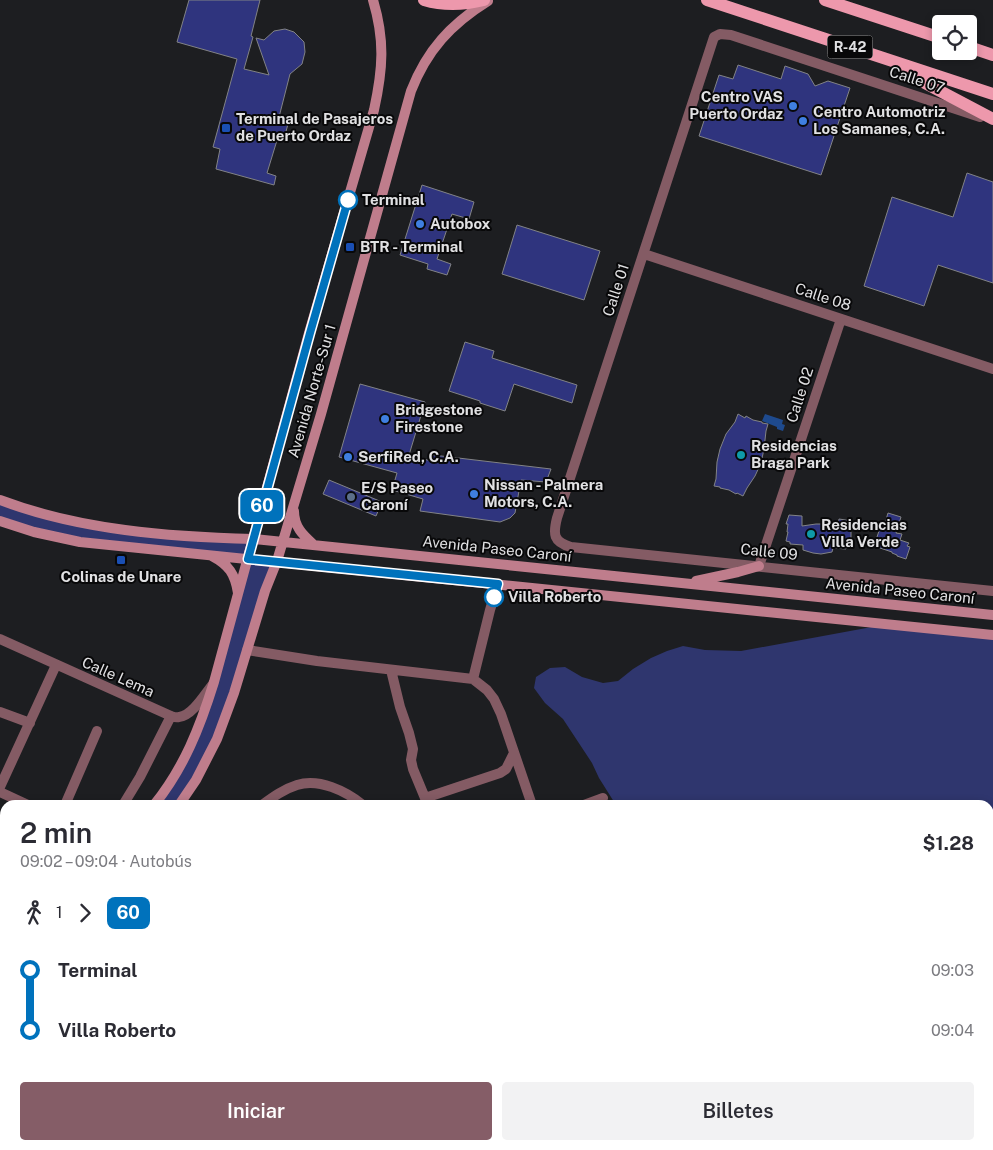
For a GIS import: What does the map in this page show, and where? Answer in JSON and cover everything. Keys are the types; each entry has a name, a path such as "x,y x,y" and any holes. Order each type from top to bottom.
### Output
{"main road":[{"path":"424,0 443,4 484,0"},
{"name":"R-42","path":"707,0 993,94"},
{"name":"R-42","path":"825,0 932,35"},
{"path":"852,48 913,76 993,120"},
{"path":"977,50 993,55"}],"street":[{"name":"Avenida Norte-Sur 1","path":"158,800 169,785 189,749 198,730 214,682 310,333 374,110 379,88 382,55 379,23 373,0"},
{"name":"Avenida Norte-Sur 1","path":"182,800 196,780 217,739 231,702 265,591 277,562 321,414 411,91 422,67 446,34 460,20 489,0"},
{"name":"Calle 07","path":"716,35 732,36 993,120"},
{"name":"Calle 01","path":"571,547 561,544 555,536 554,530 557,518 712,40 716,35"},
{"name":"Calle 08","path":"644,254 993,369"},
{"name":"Calle 02","path":"758,566 841,319"},
{"name":"Avenida Paseo Caroní","path":"0,500 21,508 77,523 116,528 314,545 993,616"},
{"path":"294,505 294,517 297,526 302,534 314,545"},
{"path":"0,521 34,532 80,542 993,635"},
{"name":"Calle 09","path":"571,547 993,591"},
{"path":"209,555 220,560 231,570 236,581 239,596"},
{"path":"265,591 271,579 279,570 286,566 297,564"},
{"path":"684,583 720,577 758,566"},
{"path":"473,679 498,584"},
{"name":"Calle Lema","path":"0,639 171,716"},
{"path":"246,650 317,661 473,679 487,690 494,699 501,714 530,800"},
{"path":"0,788 56,665"},
{"path":"391,670 400,707 409,733 413,770 425,800"},
{"path":"126,800 145,769 171,716 180,718 189,713 199,703 214,682"},
{"path":"0,712 30,723"},
{"path":"67,800 97,731"},
{"path":"431,800 500,773 506,768 514,753"},
{"path":"270,800 286,789 297,784 306,783 332,787 346,793 354,800"},
{"path":"0,792 17,800"},
{"path":"598,800 603,798"}],"shaded area":[{"path":"765,414 783,420 782,424 785,425 783,431 762,421"},
{"path":"0,500 77,523 254,539 249,559 277,561 225,719 182,800 157,800 189,749 248,559 80,542 0,521"},
{"path":"888,624 993,636 993,800 613,800 592,763 563,719 545,703 534,688 536,677 550,668 565,667 582,677 603,683 618,681 651,658 683,646 705,650 741,651"}],"building":[{"path":"189,0 260,0 251,36 253,37 244,69 269,75 256,38 264,40 274,31 285,29 294,32 304,42 305,52 302,64 290,74 278,121 288,124 284,139 278,137 267,173 276,176 274,185 216,169 220,149 213,147 237,59 177,42"},
{"path":"738,65 781,79 785,66 808,74 815,86 828,81 850,88 821,175 699,136 719,75 733,79"},
{"path":"967,173 993,182 993,283 938,265 924,306 864,286 892,197 953,217"},
{"path":"422,185 474,202 469,219 452,214 437,259 451,264 447,275 427,269 428,264 400,255"},
{"path":"517,225 600,251 584,300 502,274"},
{"path":"465,342 494,351 492,358 577,385 572,403 514,384 505,411 449,391"},
{"path":"360,384 425,402 409,455 431,461 433,455 551,469 546,482 521,480 515,513 510,518 500,522 420,511 423,499 392,490 397,473 339,457"},
{"name":"Residencias Braga Park","path":"738,414 745,418 746,416 768,424 761,463 743,496 714,486 720,449 726,434 735,422"},
{"path":"329,480 382,502 376,516 323,494"},
{"path":"888,513 901,517 896,533 902,534 900,540 909,543 907,546 910,547 906,559 877,547 878,544 875,543 882,522 885,523"},
{"name":"Residencias Villa Verde","path":"789,515 802,516 802,526 823,524 837,529 839,519 852,521 853,530 851,530 850,547 846,546 846,549 833,548 832,552 821,554 803,550 803,545 790,544 790,542 786,541 788,524 786,524"}],"bus line":[{"name":"60","path":"348,200 248,559 498,584 494,597"}],"place":[{"name":"Centro VAS Puerto Ordaz","path":"793,106"},
{"name":"Centro Automotriz Los Samanes, C.A.","path":"803,121"},
{"name":"Terminal de Pasajeros de Puerto Ordaz","path":"226,128"},
{"name":"Terminal","path":"348,200"},
{"name":"Autobox","path":"420,224"},
{"name":"BTR - Terminal","path":"350,247"},
{"name":"Bridgestone Firestone","path":"385,419"},
{"name":"Residencias Braga Park","path":"741,455"},
{"name":"SerfiRed, C.A.","path":"348,457"},
{"name":"Nissan - Palmera Motors, C.A.","path":"474,494"},
{"name":"E/S Paseo Caroní","path":"351,497"},
{"name":"Residencias Villa Verde","path":"811,534"},
{"name":"Colinas de Unare","path":"121,560"},
{"name":"Villa Roberto","path":"494,597"}]}
